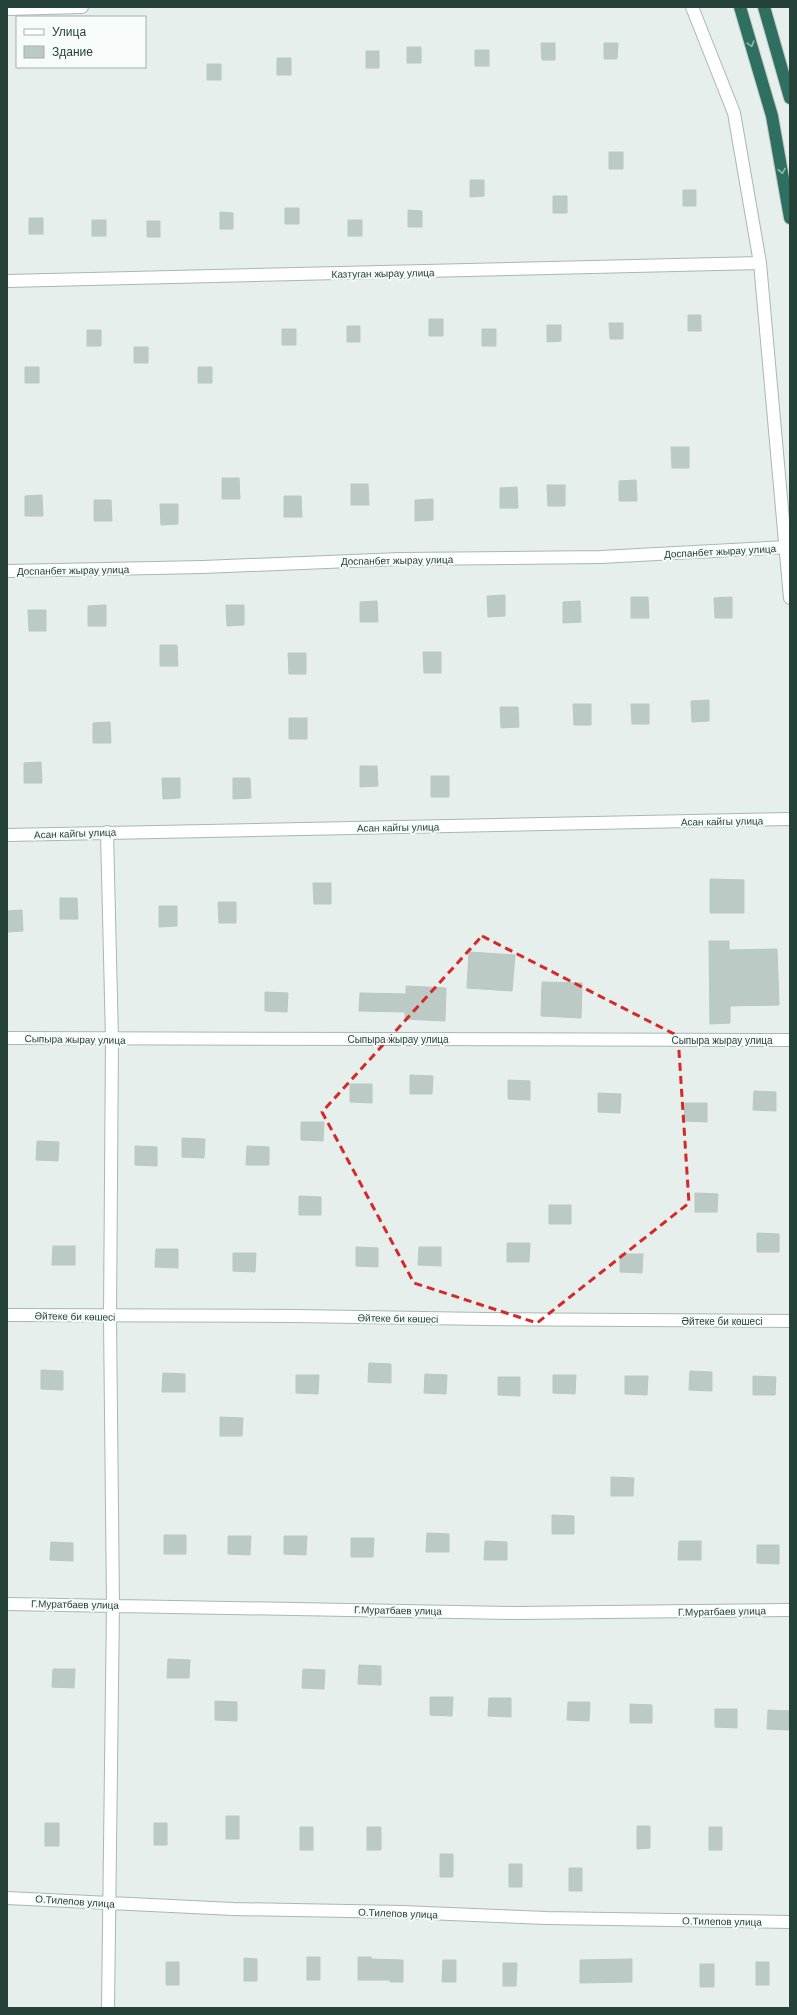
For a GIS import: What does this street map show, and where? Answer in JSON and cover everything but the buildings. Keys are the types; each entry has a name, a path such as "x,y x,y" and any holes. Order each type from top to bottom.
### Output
{"highway":[{"path":"740,7 772,116 790,218"},
{"path":"764,7 790,98"}],"street":[{"path":"7,9 82,7"},
{"path":"692,7 734,113 760,263 790,598"},
{"name":"Казтуган жырау улица","path":"7,281 760,263"},
{"name":"Доспанбет жырау улица","path":"7,571 203,567 400,559 601,557 786,547"},
{"name":"Асан кайгы улица","path":"7,835 790,819"},
{"path":"107,832 112,1040 110,1317 113,1605 111,1903 108,2008"},
{"name":"Сыпыра жырау улица","path":"7,1038 112,1040 790,1040"},
{"name":"Әйтеке би көшесі","path":"7,1315 110,1317 295,1316 790,1321"},
{"name":"Г.Муратбаев улица","path":"7,1604 517,1613 790,1610"},
{"name":"О.Тилепов улица","path":"7,1898 233,1909 402,1912 547,1918 790,1922"}],"highlighted area":[{"path":"482,936 678,1036 689,1203 537,1323 414,1283 322,1112"}]}
